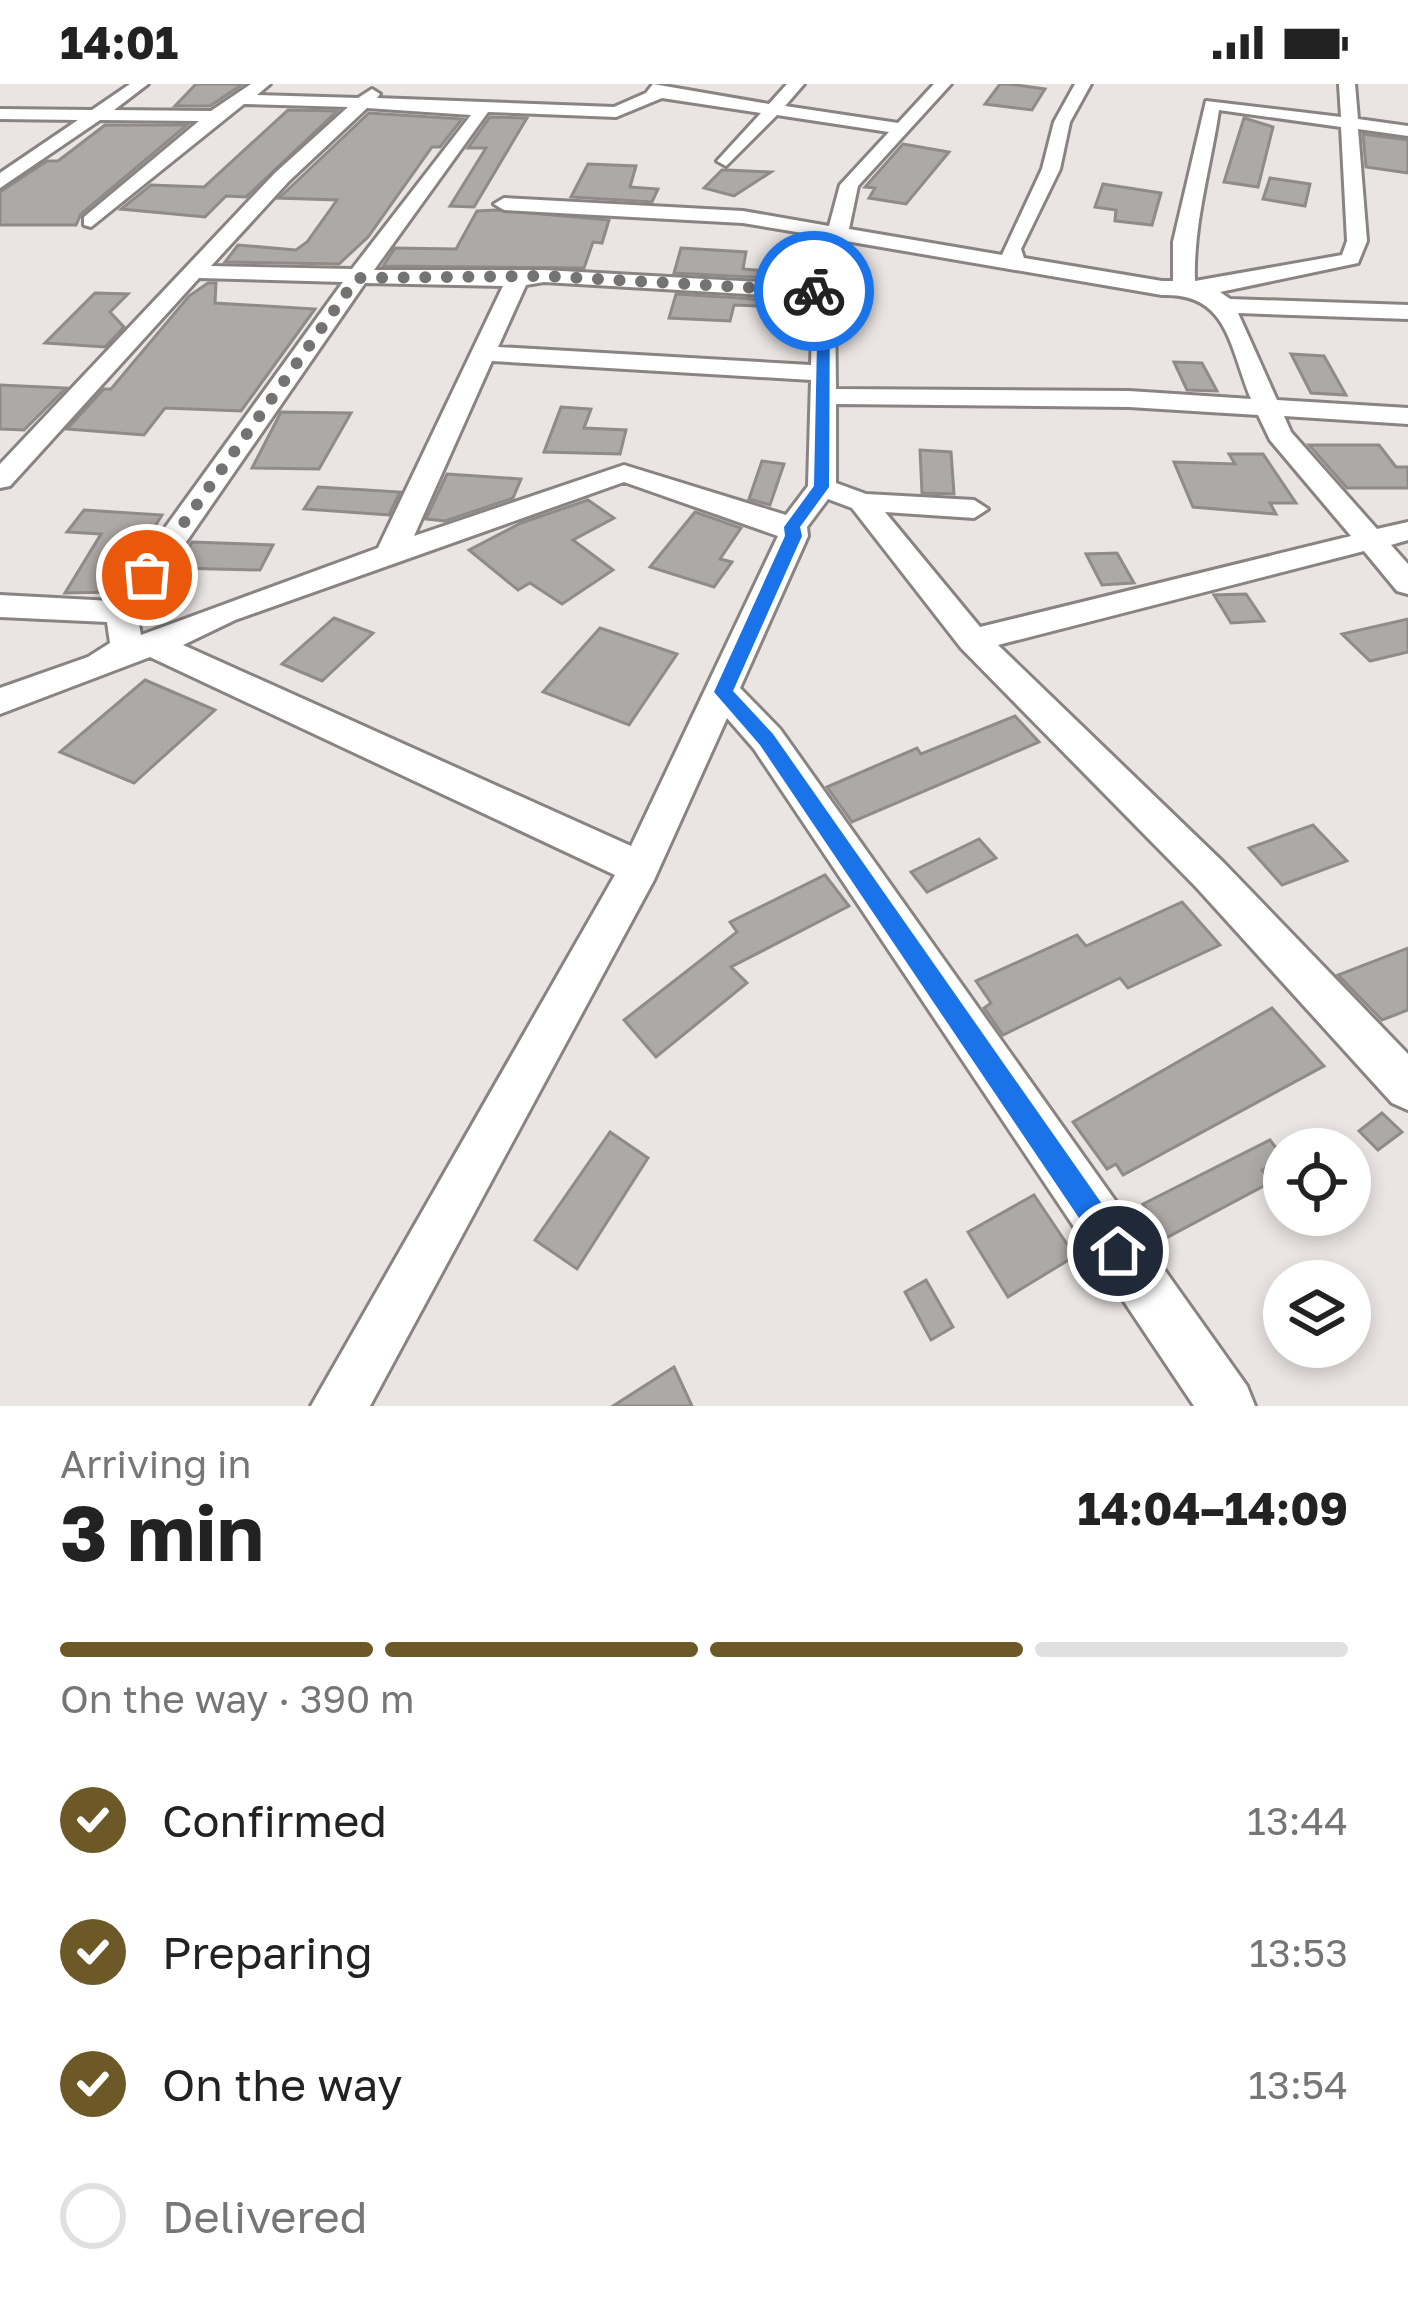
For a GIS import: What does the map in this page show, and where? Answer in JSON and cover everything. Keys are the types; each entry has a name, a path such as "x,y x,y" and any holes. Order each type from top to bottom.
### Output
{"street":[{"path":"0,182 140,84"},
{"path":"726,161 796,84"},
{"path":"338,1406 640,868 794,536 792,527 822,487 824,292 849,185 943,84"},
{"path":"1015,265 1011,249 1051,169 1061,122 1083,84"},
{"path":"1220,84 1183,242 1203,294 1279,434 1408,584"},
{"path":"1203,294 1352,259 1357,241 1347,84"},
{"path":"91,220 215,116 253,92 370,93 477,107 616,112 660,89 900,128"},
{"path":"0,98 22,93"},
{"path":"0,480 283,177 370,93"},
{"path":"1212,104 1408,130"},
{"path":"0,700 85,671 134,635 357,278 481,114 477,107"},
{"path":"0,114 215,116"},
{"path":"504,204 743,217 1203,294 1408,312"},
{"path":"198,272 517,280 544,276 824,292"},
{"path":"388,559 517,280"},
{"path":"483,353 825,384 1265,404 1408,416"},
{"path":"134,635 224,612 388,559 624,472 792,527"},
{"path":"822,487 862,502 974,508"},
{"path":"862,502 974,640 1210,875 1408,1088"},
{"path":"974,640 1408,531"},
{"path":"0,606 134,635 640,868"},
{"path":"723,692 766,740 1227,1406"}],"building":[{"path":"196,84 243,84 210,106 175,106"},
{"path":"1000,84 1045,89 1032,110 985,104"},
{"path":"288,110 337,111 246,197 226,196 205,217 121,209 151,185 204,187"},
{"path":"369,113 462,119 440,147 432,147 368,237 339,264 225,262 238,245 296,250 307,242 337,200 279,198"},
{"path":"490,117 527,118 474,207 450,206 486,148 468,148"},
{"path":"1244,118 1273,127 1258,187 1224,182"},
{"path":"105,125 187,125 81,214 76,225 0,225 0,192 47,161 58,161"},
{"path":"1363,134 1408,140 1408,173 1366,167"},
{"path":"903,144 949,152 906,204 869,198 875,188 865,187"},
{"path":"588,164 636,166 630,187 658,189 652,202 571,197"},
{"path":"722,170 771,172 734,196 704,188"},
{"path":"1270,178 1310,184 1305,206 1263,199"},
{"path":"1103,184 1161,193 1152,225 1115,221 1116,210 1095,207"},
{"path":"477,211 609,220 602,243 593,242 584,268 383,266 395,248 456,249"},
{"path":"681,248 746,252 743,269 807,274 806,280 674,273"},
{"path":"216,283 215,303 315,309 241,411 165,408 144,435 67,429 104,389 111,389 189,296"},
{"path":"95,293 128,294 110,312 124,327 105,347 45,343"},
{"path":"676,294 802,302 802,308 734,305 730,321 669,318"},
{"path":"1291,354 1324,356 1346,395 1311,393"},
{"path":"1174,362 1202,363 1217,391 1187,390"},
{"path":"0,385 66,388 24,430 0,429"},
{"path":"561,407 591,409 584,428 626,430 620,454 544,452"},
{"path":"281,412 351,413 319,469 252,468"},
{"path":"1309,445 1379,445 1396,467 1408,467 1408,488 1347,488"},
{"path":"920,450 951,452 954,494 922,493"},
{"path":"1229,454 1263,454 1296,503 1270,503 1276,514 1193,507 1174,462 1235,464"},
{"path":"762,461 784,464 770,505 749,499"},
{"path":"447,474 521,479 513,498 445,521 426,519"},
{"path":"318,487 400,492 389,515 304,509"},
{"path":"588,500 614,518 573,540 613,570 562,604 530,583 518,590 469,550 521,523"},
{"path":"84,510 162,515 113,592 65,593 101,534 67,532"},
{"path":"695,512 741,528 720,559 732,562 714,587 650,567"},
{"path":"192,542 273,545 260,570 176,568"},
{"path":"1117,553 1134,583 1102,585 1086,554"},
{"path":"1246,594 1264,621 1231,623 1214,595"},
{"path":"334,618 373,633 322,681 282,664"},
{"path":"1408,619 1408,652 1370,661 1342,634"},
{"path":"600,628 677,654 629,725 543,692"},
{"path":"145,680 215,710 134,783 60,752"},
{"path":"1015,716 1039,742 852,822 827,787 917,748 921,754"},
{"path":"1313,825 1347,861 1282,885 1249,848"},
{"path":"979,839 996,858 927,892 911,872"},
{"path":"825,875 849,906 731,967 747,983 656,1057 624,1020 737,932 730,922"},
{"path":"1182,902 1220,945 1128,988 1120,978 1003,1035 984,1008 991,1003 976,981 1077,935 1086,946"},
{"path":"1408,948 1408,1010 1382,1020 1338,975"},
{"path":"1272,1008 1324,1066 1123,1175 1116,1164 1107,1169 1073,1122"},
{"path":"1382,1113 1402,1132 1378,1150 1371,1143 1371,1128 1363,1128"},
{"path":"610,1132 648,1158 577,1269 535,1240"},
{"path":"1263,1144 1263,1186 1166,1238 1143,1204"},
{"path":"1034,1195 1075,1256 1008,1297 968,1232"},
{"path":"926,1280 953,1327 931,1340 905,1292"},
{"path":"674,1367 692,1406 613,1406"}],"way so far":[{"path":"147,575 357,278 517,280 544,276 814,291"}],"route":[{"path":"814,291 824,292 826,333 822,487 792,527 794,536 723,692 766,740 1118,1251"}]}
